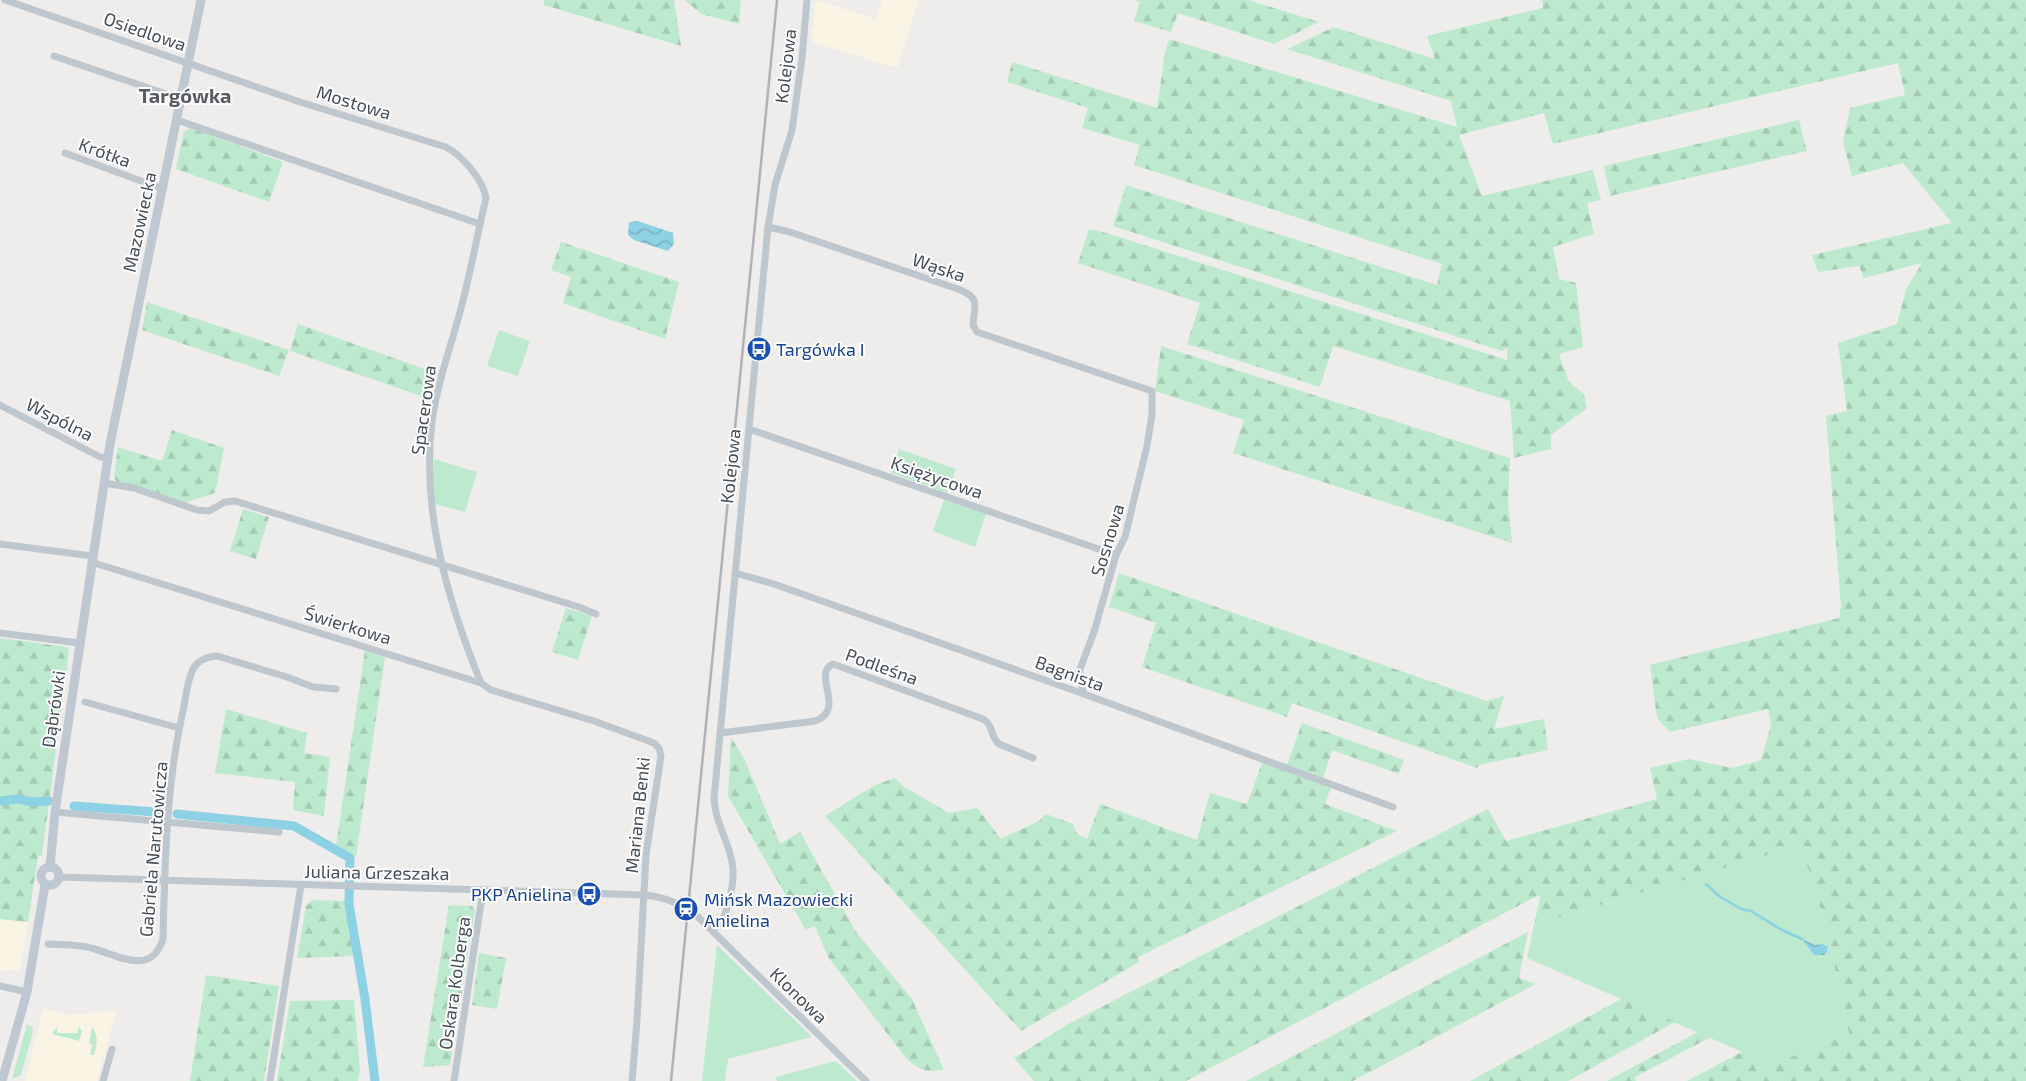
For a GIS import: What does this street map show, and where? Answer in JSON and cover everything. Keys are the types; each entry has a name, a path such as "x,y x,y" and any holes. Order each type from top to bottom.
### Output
{"street":[{"name":"Osiedlowa","path":"5,0 189,63"},
{"name":"Mazowiecka","path":"108,455 201,0"},
{"name":"Kolejowa","path":"712,930 720,924 727,910 733,874 731,856 715,809 720,733 768,226 775,186 792,130 802,58 807,0"},
{"path":"54,56 181,99"},
{"name":"Mostowa","path":"189,63 300,102 446,147 454,151 480,180 485,189 486,198"},
{"path":"177,120 480,224"},
{"name":"Krótka","path":"65,153 163,188"},
{"name":"Spacerowa","path":"481,683 461,627 443,565 429,477 432,422 444,362 460,313 486,198"},
{"name":"Wąska","path":"768,226 968,293 977,306 973,325 978,332 1152,391"},
{"name":"Sosnowa","path":"1084,694 1080,669 1094,632 1116,555 1125,537 1147,446 1151,419 1152,391"},
{"name":"Wspólna","path":"0,405 100,457 108,455"},
{"name":"Księżycowa","path":"749,428 1116,555"},
{"name":"Dąbrówki","path":"50,867 55,812 91,559 108,455"},
{"path":"104,483 134,488 197,510 209,511 225,502 235,501 579,607 596,614"},
{"path":"0,544 91,559"},
{"name":"Świerkowa","path":"91,559 481,683 491,690 594,721"},
{"name":"Bagnista","path":"735,573 774,584 1084,694 1393,807"},
{"path":"0,633 79,643"},
{"name":"Gabriela Narutowicza","path":"48,944 90,948 136,962 148,958 158,950 163,938 166,822 179,728 195,666 212,656 229,658 312,687 336,689"},
{"name":"Podleśna","path":"720,733 815,721 824,717 829,707 825,674 829,666 833,664 983,719 991,726 995,741 1033,758"},
{"path":"85,702 179,728"},
{"name":"Mariana Benki","path":"594,721 654,743 660,751 646,855 632,1081"},
{"path":"55,812 279,832"},
{"path":"2,1081 27,992 45,884 42,880 42,873 50,867 57,871 59,877 54,884 45,884"},
{"name":"Juliana Grzeszaka","path":"59,877 644,895 665,898 686,907 712,930"},
{"path":"270,1081 301,885"},
{"name":"Oskara Kolberga","path":"454,1081 483,890"},
{"name":"Klonowa","path":"712,930 734,954 866,1081"},
{"path":"0,986 27,992"},
{"path":"102,1081 112,1049"}],"shaded area":[{"path":"816,0 876,19 882,0 919,0 897,68 812,42"},
{"path":"0,919 28,922 20,970 0,971"},
{"path":"43,1008 67,1015 116,1011 97,1081 25,1081"}],"green space":[{"path":"544,0 674,0 681,46 544,5"},
{"path":"685,0 741,0 739,24 701,14"},
{"path":"1134,0 1248,0 1319,22 1274,44 1178,13 1171,32 1134,21 1140,2"},
{"path":"1542,0 2026,0 2026,1081 1687,1081 1742,1052 1772,1065 1849,1033 1826,927 1801,845 1534,925 1539,895 1186,1081 1034,1081 1014,1058 1070,1023 1488,809 1506,841 1657,799 1650,768 1689,759 1732,768 1761,760 1771,725 1768,709 1670,732 1657,718 1650,665 1839,618 1841,606 1826,416 1847,411 1838,343 1897,324 1906,290 1922,263 1864,278 1859,266 1818,272 1812,255 1952,223 1903,163 1852,176 1843,142 1850,108 1905,95 1898,63 1553,144 1544,113 1459,135 1482,196 1593,170 1601,200 1587,203 1594,234 1553,247 1559,279 1576,283 1583,347 1559,354 1569,382 1584,394 1587,408 1551,435 1551,449 1514,458 1510,401 1333,346 1320,387 1187,344 1200,303 1078,263 1089,229 1103,232 1507,360 1507,348 1502,351 1113,226 1126,185 1437,285 1442,264 1134,165 1140,145 1082,128 1088,108 1007,82 1012,62 1157,108 1165,53 1169,39 1457,127 1451,101 1287,49 1334,27 1435,59 1427,36 1543,8"},
{"path":"1799,120 1807,151 1610,196 1604,166"},
{"path":"192,128 283,162 269,202 176,169 184,131"},
{"path":"561,242 679,282 665,339 563,303 571,277 551,270"},
{"path":"147,302 289,350 279,376 142,330"},
{"path":"298,324 433,372 427,398 290,351"},
{"path":"499,330 530,341 518,376 487,366"},
{"path":"1161,346 1510,458 1508,502 1512,543 1233,453 1244,420 1155,391"},
{"path":"172,430 224,448 215,493 184,503 117,483 114,477 118,447 162,461"},
{"path":"899,449 956,469 947,493 891,473"},
{"path":"434,459 477,472 465,512 435,504 432,485"},
{"path":"944,500 986,514 975,547 933,531"},
{"path":"243,509 269,517 256,559 230,551"},
{"path":"1119,573 1487,701 1504,696 1494,729 1544,719 1548,750 1479,765 1477,768 1292,703 1287,717 1142,667 1156,623 1109,607"},
{"path":"566,608 592,616 578,660 552,652"},
{"path":"0,638 67,647 69,651 42,856 38,856 28,922 0,919"},
{"path":"365,650 385,657 356,857 336,846"},
{"path":"226,709 307,733 304,753 330,757 324,816 293,810 295,782 215,773"},
{"path":"1302,723 1404,760 1399,774 1332,750 1323,779 1287,765"},
{"path":"731,737 745,760 780,844 800,832 856,932 912,999 944,1070 923,1070 906,1058 828,957 815,926 806,930 728,796"},
{"path":"1262,763 1331,787 1325,804 1397,831 1138,957 1139,962 1021,1031 825,816 875,785 895,778 903,786 949,813 977,808 1001,839 1039,821 1046,814 1073,824 1077,834 1087,839 1100,804 1197,840 1210,793 1247,804"},
{"path":"1801,845 1826,927 1849,1033 1772,1065 1527,958 1534,925"},
{"path":"313,900 346,901 355,956 297,958 306,906"},
{"path":"449,905 472,906 475,910 450,1065 423,1067"},
{"path":"1528,932 1519,978 1536,984 1353,1081 1246,1081"},
{"path":"717,945 812,1037 728,1059 725,1081 702,1081"},
{"path":"479,953 506,958 497,1009 472,1005"},
{"path":"206,975 279,986 264,1081 190,1081"},
{"path":"1621,999 1675,1022 1568,1081 1470,1081"},
{"path":"354,1000 360,1070 358,1081 277,1081 290,1001"},
{"path":"27,1024 31,1026 33,1031 21,1075 12,1079"},
{"path":"78,1026 82,1031 79,1041 52,1034 57,1027 57,1033 78,1033"},
{"path":"92,1027 96,1034 97,1044 94,1055 90,1055 92,1045 89,1044"},
{"path":"1698,1032 1711,1037 1635,1077 1636,1081 1607,1081"},
{"path":"835,1061 857,1081 777,1081 776,1077"}],"water":[{"path":"638,221 673,233 674,244 668,251 634,240 628,235 629,222"},
{"path":"1802,939 1815,945 1823,944 1828,947 1827,952 1824,955 1814,955"}],"waterway":[{"path":"0,801 18,799 32,802 49,801"},
{"path":"74,806 156,812"},
{"path":"177,814 294,826 350,858 349,904 365,999 375,1081"},
{"path":"1706,884 1719,896 1741,909 1751,911 1782,930 1802,939"}],"railway":[{"path":"671,1081 777,0"}],"place":[{"name":"Targówka I","path":"759,349"},
{"name":"PKP Anielina","path":"589,894"},
{"name":"Mińsk Mazowiecki Anielina","path":"686,909"}],"district":[{"name":"Targówka","path":"185,95"}]}
